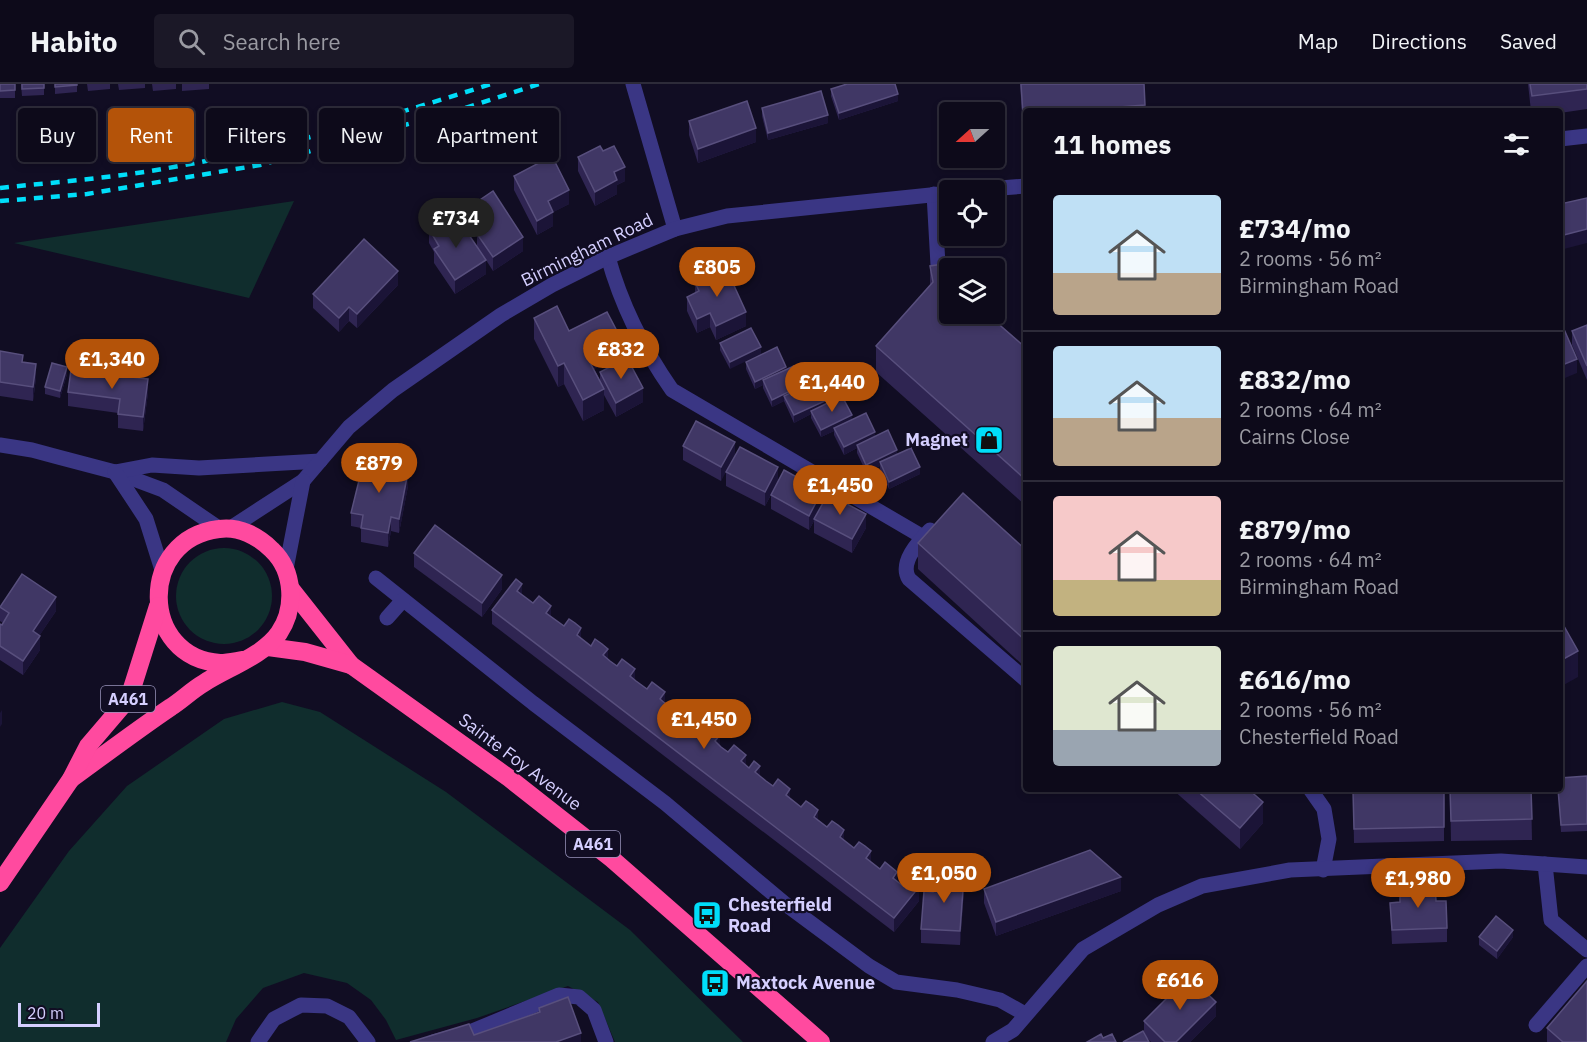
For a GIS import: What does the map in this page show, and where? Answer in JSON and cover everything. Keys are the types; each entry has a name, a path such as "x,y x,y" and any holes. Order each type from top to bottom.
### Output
{"highway":[{"path":"224,529 247,533 263,541 286,569 291,589 289,611 280,632 268,647 243,660 220,663 198,658 179,645 165,627 158,606 158,588 162,570 168,559 184,542 204,532 224,529"},
{"name":"Sainte Foy Avenue","path":"291,589 351,665 509,778 612,859 821,1042"},
{"name":"A461","path":"0,883 71,779 88,746 129,698 158,606"},
{"name":"Sainte Foy Avenue","path":"268,647 305,652 351,665"},
{"name":"A461","path":"71,779 202,684 243,660"}],"street":[{"path":"633,84 675,229"},
{"path":"1563,139 1587,136"},
{"path":"1005,188 1023,186"},
{"name":"Birmingham Road","path":"224,529 303,481 349,427 393,390 501,315 552,285 608,257 675,229 727,216 939,193"},
{"path":"938,265 939,246"},
{"path":"608,257 615,284 640,336 656,368 672,390 923,537"},
{"path":"0,446 32,450 115,472 163,490 224,529"},
{"path":"115,472 152,465 198,468 320,461"},
{"path":"115,472 146,519 162,570"},
{"name":"Birmingham Road","path":"286,569 303,481"},
{"path":"938,523 923,537 905,565 905,572 909,579 1023,677"},
{"path":"376,578 665,803 784,903 868,966 896,981 957,990 1000,1000 1025,1014"},
{"path":"387,618 403,600"},
{"path":"1313,792 1324,808 1329,839 1323,870"},
{"path":"993,1042 1011,1036 1025,1014 1083,949 1158,905 1202,886 1290,870 1501,861 1587,867"},
{"path":"1545,864 1551,920 1587,950"},
{"path":"1536,1025 1587,966"},
{"path":"433,1042 470,1032 559,995 579,998 594,1010 606,1042"},
{"path":"258,1042 274,1019 301,1005 327,1006 349,1017 368,1042"}],"green space":[{"path":"294,201 249,298 14,243"},
{"path":"224,548 242,552 258,562 268,578 272,596 268,614 258,630 242,640 224,644 206,640 190,630 180,614 176,596 180,578 190,562 206,552"},
{"path":"282,702 320,712 446,792 630,930 743,1042 615,1042 598,1002 568,986 477,1018 396,1040 386,1020 371,1000 347,983 304,973 263,988 236,1019 226,1042 0,1042 0,948 69,851 127,786 224,719"}],"building":[{"path":"0,84 15,84 15,90 0,91"},
{"path":"22,84 44,84 44,88 22,89"},
{"path":"55,84 77,84 77,85 55,87"},
{"path":"847,84 895,84 898,94 839,113 831,89"},
{"path":"1021,84 1144,84 1145,105 1106,108 1023,108 1023,114"},
{"path":"1530,84 1587,84 1587,89 1532,96"},
{"path":"821,91 828,115 768,133 762,108"},
{"path":"747,101 756,128 698,149 689,121"},
{"path":"600,146 603,151 614,146 625,167 614,172 617,180 595,192 578,157"},
{"path":"541,162 555,162 569,190 548,201 553,212 537,221 514,176"},
{"path":"493,191 523,237 493,257 477,234 489,226 474,204"},
{"path":"1587,198 1587,229 1563,235 1563,203"},
{"path":"448,216 459,233 465,229 486,260 455,280 434,249 439,246 429,229"},
{"path":"364,239 398,271 357,314 349,307 339,318 313,294"},
{"name":"Magnet","path":"939,265 939,324 998,324 1023,345 1023,477 876,346 933,282 930,266"},
{"path":"726,268 746,312 716,326 710,313 697,319 687,297 699,291 695,282"},
{"path":"557,306 569,331 607,312 619,335 585,353 604,389 583,400 564,363 558,366 534,318"},
{"path":"1587,325 1587,366 1572,331"},
{"path":"1563,327 1577,359 1563,365"},
{"path":"751,328 761,347 730,362 720,343"},
{"path":"777,347 786,367 755,382 746,362"},
{"path":"0,351 23,355 22,362 36,364 33,387 0,382"},
{"path":"627,358 643,388 616,403 600,372"},
{"path":"52,363 67,367 60,391 45,387"},
{"path":"794,366 803,385 772,400 763,380"},
{"path":"71,370 148,379 143,417 118,414 120,399 68,392"},
{"path":"815,381 825,401 794,415 784,396"},
{"path":"842,396 852,415 821,430 811,411"},
{"path":"866,413 875,432 844,447 834,428"},
{"path":"696,421 735,442 721,467 683,446"},
{"path":"888,430 897,450 866,465 857,445"},
{"path":"740,447 778,467 765,492 726,472"},
{"path":"911,448 920,467 889,482 880,462"},
{"path":"366,452 408,472 399,519 391,517 388,533 361,528 363,515 351,513"},
{"path":"784,470 822,491 809,516 771,495"},
{"path":"963,493 1023,547 1023,638 918,543"},
{"path":"828,494 866,514 852,539 814,519"},
{"path":"435,525 502,575 482,603 414,553"},
{"path":"22,574 56,597 33,631 40,636 23,661 0,646 0,624 2,625 9,613 0,607"},
{"path":"516,579 522,584 517,591 533,603 539,596 551,606 546,613 564,626 569,619 575,623 581,628 577,635 591,646 595,639 608,649 603,655 610,661 617,666 622,659 635,669 630,676 636,681 647,689 652,682 665,692 660,699 668,706 675,711 680,704 692,714 688,721 702,731 707,725 720,735 715,741 721,747 728,752 734,745 746,755 741,761 749,768 754,761 760,766 755,772 766,781 773,786 778,779 790,789 786,795 801,807 806,801 818,810 814,817 827,827 832,821 844,830 840,837 854,848 859,842 865,846 871,851 866,858 880,869 885,862 897,872 893,878 907,889 912,882 919,887 894,918 492,610"},
{"path":"1563,624 1578,651 1563,659"},
{"path":"1587,776 1587,824 1561,825 1558,792 1563,792 1563,778"},
{"path":"1198,792 1251,792 1263,802 1240,828"},
{"path":"1353,792 1444,792 1444,827 1354,829"},
{"path":"1450,792 1531,792 1532,819 1451,821"},
{"path":"1090,850 1121,877 996,922 984,889"},
{"path":"934,874 964,876 960,931 921,929 924,891 933,892"},
{"path":"1435,884 1436,901 1446,901 1447,928 1392,930 1390,903 1400,902 1400,886"},
{"path":"1496,916 1513,930 1497,951 1479,937"},
{"path":"1189,976 1216,1002 1176,1042 1165,1042 1144,1021"},
{"path":"1587,981 1587,1042 1563,1042 1547,1028"},
{"path":"568,997 581,1033 556,1042 410,1042 469,1024 474,1035 540,1012 539,1008"},
{"path":"1143,1031 1149,1042 1123,1042"},
{"path":"1101,1034 1103,1038 1112,1034 1116,1042 1087,1042"}],"railway":[{"path":"0,188 84,180 168,168 250,152 331,132 491,84"},
{"path":"0,201 87,194 260,165 459,110 539,84"}],"place":[{"name":"Magnet","path":"989,440"},
{"name":"Chesterfield Road","path":"707,915"},
{"name":"Maxtock Avenue","path":"715,983"}]}
